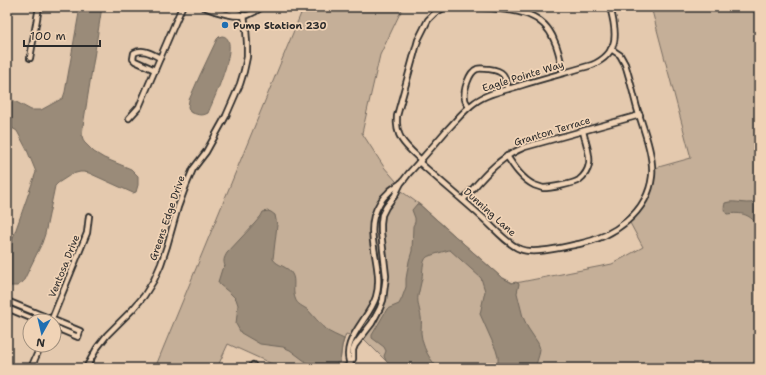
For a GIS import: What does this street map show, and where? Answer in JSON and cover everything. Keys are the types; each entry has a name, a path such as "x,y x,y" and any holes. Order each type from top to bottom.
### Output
{"street":[{"path":"30,58 39,7"},
{"path":"129,118 139,107 182,7"},
{"path":"204,7 217,12 244,16 256,12 262,7"},
{"path":"224,7 244,16"},
{"name":"Dunning Lane","path":"445,7 435,13 428,20 418,40 397,116 398,131 404,144 420,161 510,243 525,251 538,252 579,244 606,235 626,222 644,201 652,176 651,158 625,64 620,55 611,49"},
{"path":"482,7 522,12 540,21 549,30 554,40 563,73"},
{"path":"610,7 615,26 614,41 611,49"},
{"name":"Greens Edge Drive","path":"86,368 97,348 107,335 144,296 159,269 178,207 193,169 206,152 220,128 240,84 247,57 244,16"},
{"name":"Eagle Pointe Way","path":"351,366 348,360 350,342 372,306 377,292 378,273 372,231 377,208 388,192 402,181 469,107 483,97 597,63 605,57 611,49"},
{"path":"155,70 135,61 134,53 145,51 160,58"},
{"path":"469,107 464,96 470,73 476,69 480,68 495,70 502,73 506,79 508,89"},
{"name":"Granton Terrace","path":"463,200 492,168 507,156 525,148 640,115"},
{"path":"507,156 514,167 528,181 537,186 546,188 575,182 581,179 585,174 589,164 589,156 583,131"},
{"name":"Eagle Pointe Way","path":"351,366 355,344 372,323 383,300 386,276 381,232 382,215 402,181"},
{"name":"Ventosa Drive","path":"54,313 87,234 88,216"},
{"path":"7,301 35,313"},
{"path":"7,308 22,314"},
{"path":"62,324 80,331 78,338 62,331"},
{"path":"31,368 38,353"},
{"path":"343,368 351,366"}],"shaded area":[{"path":"80,7 102,7 82,136 84,142 94,152 104,158 131,169 138,176 138,185 136,192 133,193 84,172 72,174 58,183 55,186 42,243 23,282 17,286 7,286 7,255 36,172 17,131 7,125 7,97 31,110 41,110 63,98"},
{"path":"305,7 403,7 380,55 362,133 384,167 396,181 401,191 419,204 501,277 513,283 612,264 643,247 630,223 645,205 653,184 655,168 691,158 651,7 759,7 759,368 393,368 364,339 346,334 342,346 340,362 323,368 281,368 228,344 217,368 155,368 302,11"},
{"path":"222,36 228,39 228,58 215,97 208,113 201,115 190,112 188,107 189,100 217,39"},
{"path":"759,200 759,227 752,219 745,215 737,213 727,214 724,210 725,203 751,203"},
{"path":"417,204 419,204 501,277 512,283 516,282 519,284 517,293 523,317 540,349 535,368 498,368 498,357 496,350 480,314 485,291 481,278 450,250 431,255 425,259 418,296 423,343 431,360 438,368 393,368 386,361 384,356 386,351 384,347 372,338 372,335 387,309 399,304 406,287 409,261 412,251 413,226 415,222 412,210"},
{"path":"268,211 275,215 277,225 273,259 288,269 292,274 294,279 294,295 297,302 308,310 325,329 344,339 340,362 323,368 311,366 290,350 283,347 260,344 241,333 236,324 238,305 236,299 218,282 222,269 225,266 224,263 227,253 255,223 263,212"}],"place":[{"name":"Pump Station 230","path":"225,25"}]}
